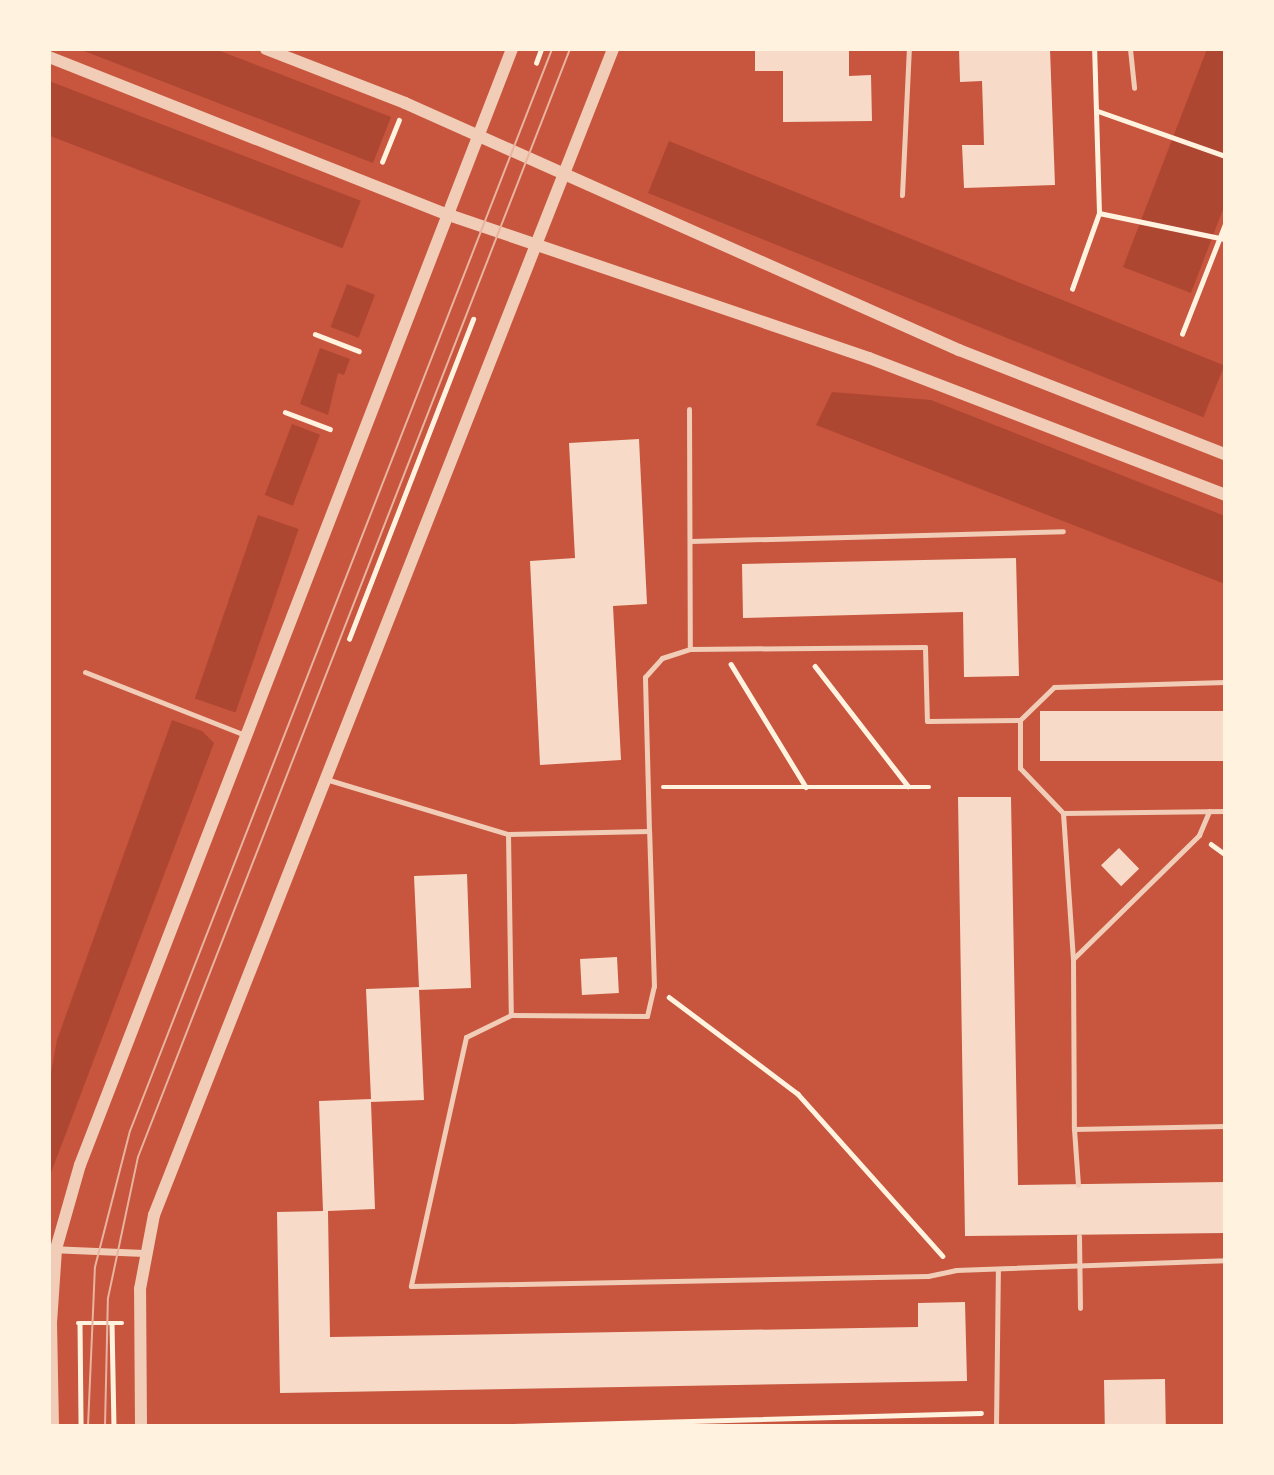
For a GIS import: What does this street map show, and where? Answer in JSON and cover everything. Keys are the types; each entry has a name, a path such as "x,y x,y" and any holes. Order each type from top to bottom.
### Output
{"street":[{"path":"266,49 479,138 959,351 1225,454"},
{"path":"53,1426 52,1249 108,1090 248,736 512,49"},
{"path":"141,1426 144,1253 159,1203 329,780 612,49"},
{"path":"49,57 449,215 869,358 1225,495"},
{"path":"52,1249 144,1253"}],"lane":[{"path":"902,195 909,49"},
{"path":"1130,49 1134,88"},
{"path":"689,409 690,649"},
{"path":"690,541 1063,531"},
{"path":"1225,681 1054,687 1020,720 927,721 925,647 690,649 662,658 645,677 654,986 647,1016 511,1015 466,1037 411,1286 928,1276 956,1270 1225,1261"},
{"path":"85,673 248,736"},
{"path":"1020,720 1020,768 1063,813 1073,959 1074,1129 1078,1185"},
{"path":"329,780 508,834 649,831"},
{"path":"1073,959 1199,835 1209,811"},
{"path":"1063,813 1225,811"},
{"path":"508,834 511,1015"},
{"path":"1074,1129 1225,1126"},
{"path":"1079,1236 1080,1308"},
{"path":"996,1426 998,1270"}],"path":[{"path":"536,63 541,49"},
{"path":"1072,289 1099,213 1098,111 1094,49"},
{"path":"1098,111 1225,156"},
{"path":"382,162 400,119"},
{"path":"1099,213 1222,238"},
{"path":"1182,334 1222,238 1225,224"},
{"path":"349,639 473,319"},
{"path":"315,334 359,351"},
{"path":"285,412 330,429"},
{"path":"724,653 806,787"},
{"path":"813,663 909,787"},
{"path":"648,787 929,787"},
{"path":"654,986 798,1094 956,1270"},
{"path":"81,1426 76,1323 125,1323"},
{"path":"112,1323 114,1426"},
{"path":"513,1426 996,1412"}],"shaded area":[{"path":"79,49 215,49 391,117 373,163"},
{"path":"1207,49 1225,49 1225,204 1191,293 1123,267"},
{"path":"49,81 361,201 343,248 49,136"},
{"path":"669,141 1224,365 1203,417 648,193"},
{"path":"347,284 375,295 359,338 331,327"},
{"path":"320,348 350,359 344,375 338,373 328,415 300,404"},
{"path":"832,392 931,400 1225,516 1225,584 816,425"},
{"path":"292,424 320,435 293,506 265,495"},
{"path":"258,515 299,529 235,712 195,698"},
{"path":"172,720 202,731 214,743 49,1178 49,1083 57,1040"}],"building":[{"path":"755,49 849,49 849,76 871,75 872,121 783,122 783,71 755,71"},
{"path":"959,49 1050,49 1055,185 964,188 962,145 984,145 982,81 960,82"},
{"path":"639,439 647,604 613,606 621,760 540,765 530,561 575,558 569,443"},
{"path":"1016,558 1019,676 964,677 963,612 743,618 742,564"},
{"path":"1040,711 1225,711 1225,761 1040,761"},
{"path":"958,797 1011,797 1018,1185 1225,1182 1225,1233 965,1236"},
{"path":"1119,848 1139,869 1121,886 1101,865"},
{"path":"467,874 471,988 419,990 424,1100 371,1102 375,1209 328,1211 330,1337 918,1327 918,1303 965,1302 967,1381 280,1393 277,1212 323,1211 319,1101 371,1099 366,989 419,987 414,876"},
{"path":"617,957 619,993 582,995 580,959"},
{"path":"1165,1379 1166,1426 1105,1426 1104,1380"}],"tram line":[{"path":"88,1426 95,1267 130,1131 552,49"},
{"path":"105,1426 108,1298 138,1157 570,49"}]}
